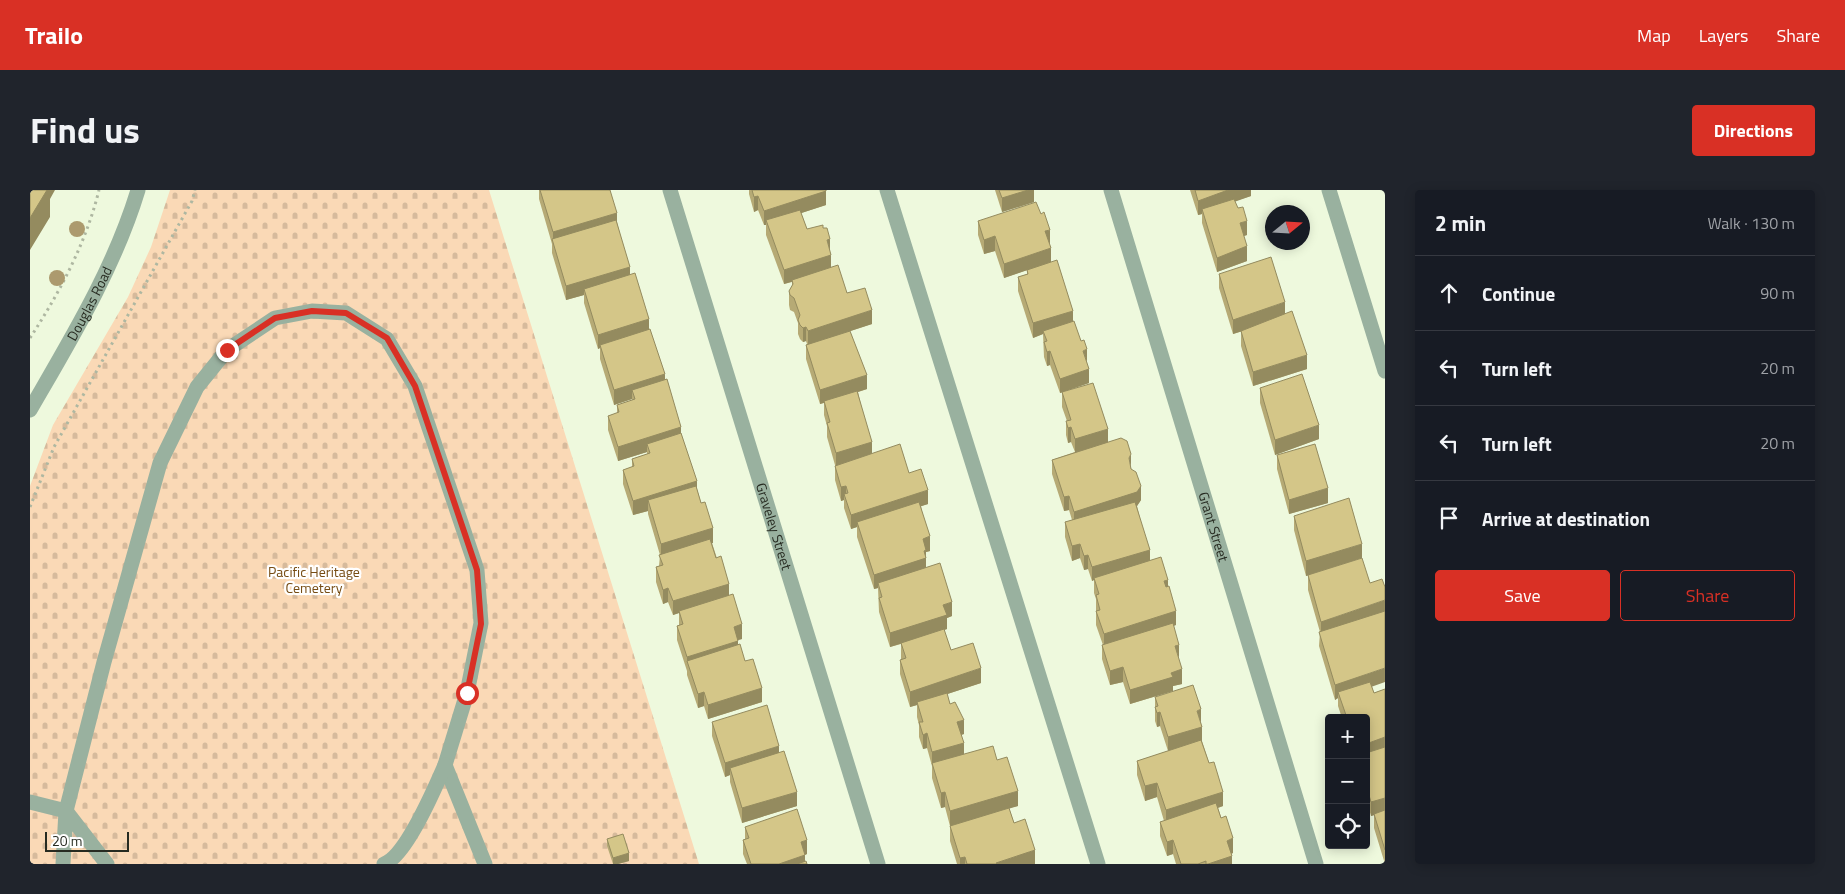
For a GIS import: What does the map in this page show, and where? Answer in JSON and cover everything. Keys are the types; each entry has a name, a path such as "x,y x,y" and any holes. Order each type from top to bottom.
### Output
{"street":[{"name":"Douglas Road","path":"30,410 101,286 126,228 138,190"},
{"name":"Graveley Street","path":"670,190 878,864"},
{"path":"887,190 1098,864"},
{"name":"Grant Street","path":"1111,190 1316,864"},
{"path":"1329,190 1385,371"},
{"path":"63,864 66,811 104,662 160,463 193,396 227,350 275,318 312,311 346,313 387,338 415,386 477,570 481,624 467,693 445,765 418,823 393,863"},
{"path":"445,765 484,864"},
{"path":"30,802 66,811 107,864"}],"path":[{"path":"30,338 49,309 73,261 93,213 99,190"},
{"path":"30,507 54,446 192,201 196,190"}],"green space":[{"name":"Pacific Heritage Cemetery","path":"170,190 489,190 699,864 30,864 30,486 53,425 128,297 151,247"}],"building":[{"path":"30,190 47,190 30,218"},
{"path":"540,190 610,190 617,213 553,232"},
{"path":"752,190 826,191 764,211 758,196 754,197"},
{"path":"999,190 1028,190 1002,198"},
{"path":"1195,190 1228,190 1198,201"},
{"path":"1234,199 1238,208 1243,207 1247,221 1240,223 1247,246 1217,258 1202,209"},
{"path":"1036,202 1041,214 1044,212 1050,230 1045,231 1051,248 1004,264 995,236 984,240 978,221"},
{"path":"800,210 807,229 823,225 823,228 827,228 830,239 827,240 831,255 784,270 766,220"},
{"path":"616,220 630,267 566,286 552,239"},
{"path":"1271,257 1285,302 1233,320 1219,274"},
{"path":"1057,260 1073,311 1033,323 1018,277 1028,274 1027,270"},
{"path":"838,265 847,293 865,288 872,310 808,331 806,327 803,328 800,325 798,320 800,315 794,298 790,295 789,291 793,284 792,280"},
{"path":"635,273 649,319 598,335 584,289"},
{"path":"1292,311 1307,355 1253,372 1241,331"},
{"path":"1074,321 1081,341 1084,340 1087,349 1083,351 1089,369 1060,379 1050,351 1047,352 1044,342 1047,341 1043,331"},
{"path":"650,329 665,374 614,390 600,345"},
{"path":"850,331 867,375 820,390 806,345"},
{"path":"1302,374 1319,425 1275,440 1260,388"},
{"path":"667,379 681,427 618,447 608,416 619,412 617,405 635,399 632,390"},
{"path":"1093,383 1108,429 1075,439 1071,427 1068,428 1066,421 1071,420 1062,392"},
{"path":"857,391 872,442 836,453 827,423 830,422 824,401"},
{"path":"681,433 697,481 633,501 623,470 634,466 632,459 650,453 647,444"},
{"path":"1121,438 1127,441 1131,454 1129,458 1131,469 1136,472 1141,486 1137,492 1074,512 1069,496 1064,497 1052,460"},
{"path":"900,444 909,473 921,469 928,490 851,515 844,494 848,493 846,486 841,487 835,466"},
{"path":"1315,444 1328,488 1289,500 1277,455"},
{"path":"696,486 701,503 705,502 713,528 661,544 648,500"},
{"path":"1349,498 1362,544 1306,561 1294,516"},
{"path":"919,502 930,536 923,539 926,558 874,575 857,522"},
{"path":"1135,502 1150,550 1092,567 1088,555 1084,556 1080,544 1072,546 1065,522"},
{"path":"710,539 716,558 721,556 729,584 673,601 668,588 663,590 656,567 663,565 659,555"},
{"path":"1161,557 1168,580 1164,581 1166,587 1169,586 1176,611 1104,634 1096,611 1100,610 1096,595 1099,594 1094,578"},
{"path":"1362,558 1370,583 1382,579 1385,587 1385,600 1321,622 1308,575"},
{"path":"940,563 952,602 943,605 947,615 890,633 879,598 882,597 878,583"},
{"path":"733,594 742,624 734,627 738,641 687,657 677,626 683,624 679,611"},
{"path":"1385,611 1385,668 1335,685 1319,632"},
{"path":"1173,623 1179,645 1175,646 1182,669 1171,673 1173,677 1130,690 1123,667 1110,671 1102,645"},
{"path":"944,629 951,650 973,643 981,668 910,692 900,660 906,658 901,643"},
{"path":"740,644 745,661 753,659 762,688 708,705 704,692 698,694 687,661"},
{"path":"1370,682 1374,693 1385,689 1385,737 1370,743 1370,714 1346,714 1338,692"},
{"path":"1193,685 1201,709 1197,711 1202,727 1168,737 1160,712 1157,713 1155,707 1158,706 1155,697"},
{"path":"947,693 950,704 955,702 964,720 957,722 964,743 932,752 927,733 923,735 919,722 923,722 917,702"},
{"path":"767,705 779,746 725,763 712,722"},
{"path":"1201,740 1209,763 1214,762 1223,792 1166,810 1157,783 1145,786 1137,761"},
{"path":"993,746 997,760 1007,757 1018,791 950,811 945,792 941,793 932,763"},
{"path":"1385,747 1385,798 1371,802 1370,799 1370,752"},
{"path":"784,751 797,792 742,808 730,768"},
{"path":"1216,803 1221,818 1226,816 1233,838 1227,841 1232,856 1208,864 1206,864 1206,861 1198,864 1181,864 1173,840 1167,842 1160,822"},
{"path":"1009,808 1014,823 1025,819 1035,850 997,864 967,864 965,857 960,858 950,826"},
{"path":"797,809 807,840 801,842 805,855 779,864 751,864 743,840 749,838 745,827"},
{"path":"1385,810 1385,850 1374,814"},
{"path":"623,834 629,853 613,858 607,839"}],"route":[{"path":"227,350 275,318 312,311 346,313 387,338 415,386 477,570 481,624 467,693"}]}
